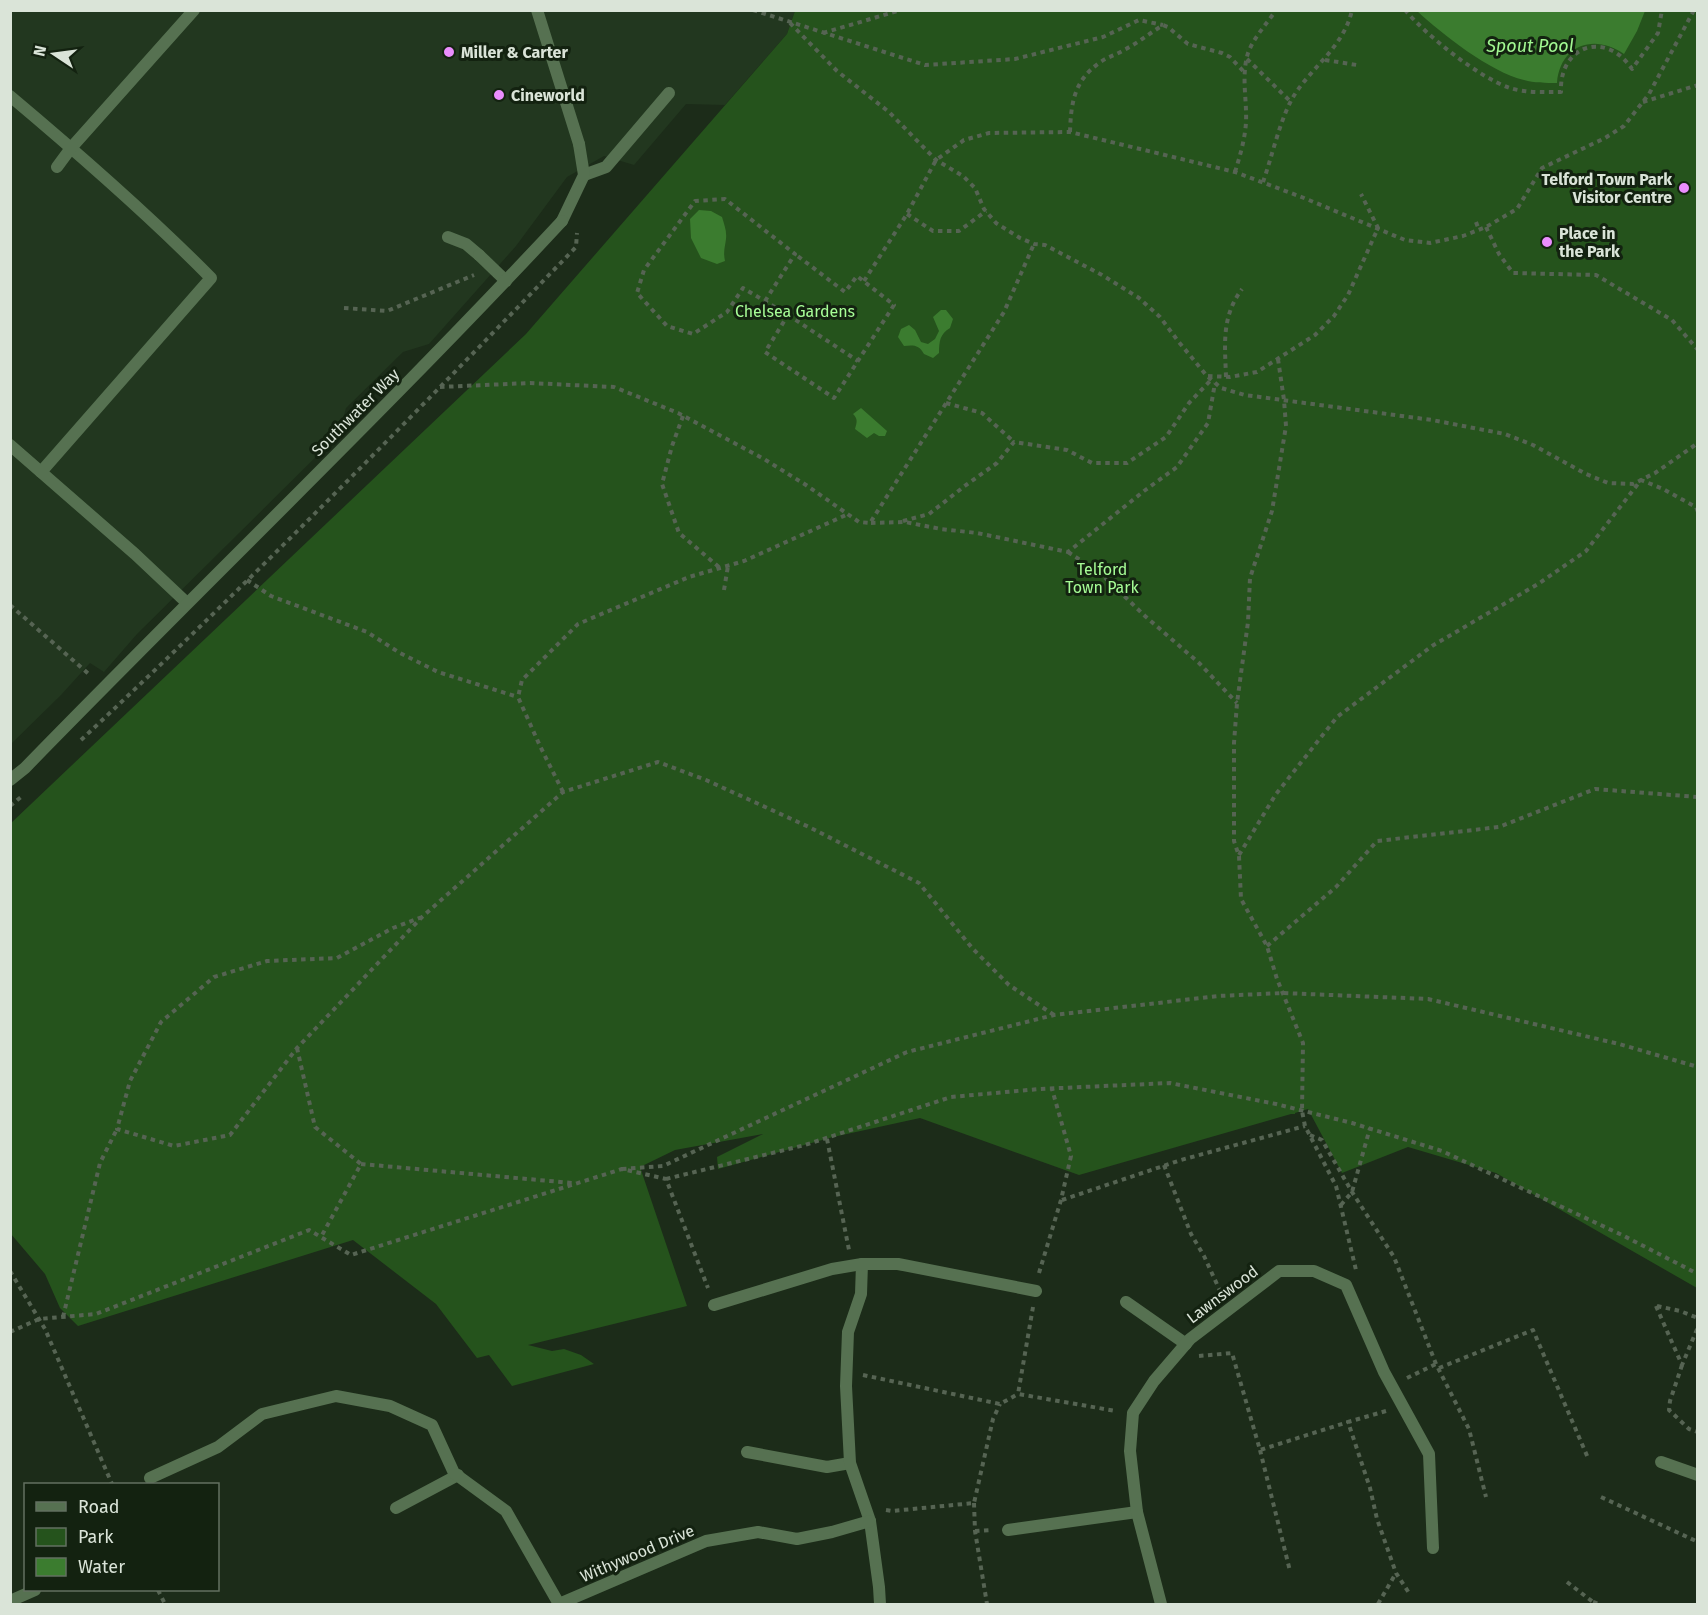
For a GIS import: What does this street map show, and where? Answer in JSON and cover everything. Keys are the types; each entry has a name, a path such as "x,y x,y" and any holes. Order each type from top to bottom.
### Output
{"street":[{"path":"57,167 71,148 194,10"},
{"path":"537,10 579,144 584,175 606,167 669,93"},
{"path":"10,96 172,239 211,278 41,472"},
{"name":"Southwater Way","path":"10,780 25,768 506,281 562,221 584,175"},
{"path":"448,237 466,244 506,281"},
{"path":"10,446 135,554 187,603"},
{"path":"714,1305 832,1269 857,1265 898,1264 1036,1291"},
{"path":"857,1265 861,1294 849,1332 846,1386 850,1463 868,1515 880,1605"},
{"name":"Lawnswood","path":"1161,1605 1137,1512 1130,1451 1133,1413 1154,1381 1190,1339 1279,1271 1314,1271 1346,1285"},
{"path":"1346,1285 1384,1372 1429,1454 1433,1548"},
{"path":"1126,1302 1184,1346"},
{"name":"Withywood Drive","path":"150,1478 218,1447 262,1414 336,1396 390,1406 432,1425 454,1473 506,1511 559,1604 706,1540 758,1532 797,1539 832,1532 868,1515"},
{"path":"747,1452 827,1467 850,1463"},
{"path":"1661,1462 1698,1475"},
{"path":"396,1508 458,1475"},
{"path":"1008,1530 1137,1512"},
{"path":"10,1601 33,1591"}],"path":[{"path":"753,10 926,65 1015,59 1102,37 1139,20 1163,25 1188,44 1222,53 1230,57 1245,73"},
{"path":"822,33 901,10"},
{"path":"1235,172 1240,158 1246,122 1247,59 1254,40 1276,10"},
{"path":"1263,182 1291,102 1341,38 1352,10"},
{"path":"1405,10 1447,48 1484,76 1510,88 1536,92 1561,92 1560,80 1563,68 1570,58 1592,47 1604,47 1615,51 1632,69 1658,33 1662,10"},
{"path":"864,281 907,214 936,160 964,140 989,133 1070,132 1235,172 1404,240 1430,243 1463,236 1486,227 1517,209 1542,168 1605,138 1624,126 1649,94 1694,10"},
{"path":"790,23 837,71 889,112 936,160 963,176 975,188 986,211 996,223 1020,238 1034,244 1046,245 1139,297 1161,317 1178,341 1221,388 1245,395 1432,420 1505,434 1533,445 1586,474 1608,483 1633,484 1655,473 1698,443"},
{"path":"1070,132 1075,92 1084,77 1100,62 1123,51 1163,25"},
{"path":"1247,59 1291,102"},
{"path":"1324,60 1357,65"},
{"path":"1642,102 1698,85"},
{"path":"1361,194 1378,228"},
{"path":"788,315 765,352 834,398 858,361 894,305 857,276 845,292 725,199 695,201 644,270 637,293 667,326 693,334 727,312 743,288 788,315 858,361"},
{"path":"907,214 933,231 959,231 986,211"},
{"path":"1476,222 1479,230"},
{"path":"1486,227 1499,254 1513,273 1596,274 1672,320 1698,350"},
{"path":"946,403 982,413 1014,442 1067,450 1092,463 1127,463 1166,437 1189,403 1211,379 1257,372 1315,335 1334,316 1348,295 1378,228"},
{"path":"870,523 1004,312 1034,244"},
{"path":"765,301 795,254"},
{"path":"344,308 387,311 492,268"},
{"path":"1226,377 1225,325 1242,290"},
{"path":"80,742 247,580 509,316"},
{"path":"1278,359 1286,426 1272,511 1250,578 1248,622 1234,743 1233,841 1239,856 1241,898 1266,946 1303,1043 1302,1111 1305,1126 1336,1186 1357,1272 1346,1285"},
{"path":"1068,552 1177,466 1208,423 1211,379"},
{"path":"440,387 530,383 614,387 683,416 764,459 859,522 905,522 977,533 1068,552 1100,573 1144,616 1199,663 1237,703"},
{"path":"683,416 662,484 679,533 721,568"},
{"path":"897,523 929,514 997,463 1014,442"},
{"path":"1641,480 1664,489 1696,507 1698,512"},
{"path":"1239,856 1276,794 1337,717 1432,646 1538,584 1586,551 1641,480"},
{"path":"563,792 518,697 522,680 578,624 689,577 744,561 846,514"},
{"path":"724,590 728,566"},
{"path":"247,580 271,596 367,632 400,653 438,672 518,697"},
{"path":"10,605 103,687"},
{"path":"117,1129 174,1146 230,1135 297,1048 422,917 563,792 658,762 706,780 799,822 919,883 974,949 1009,985 1054,1015"},
{"path":"1266,946 1336,887 1377,841 1499,827 1595,789 1698,797"},
{"path":"10,806 28,790"},
{"path":"63,1317 100,1163 117,1129 130,1081 161,1022 214,977 267,961 337,958 393,928 422,917"},
{"path":"10,1332 39,1319 96,1314 309,1230 351,1254 622,1168 663,1166 907,1052 1054,1015 1218,996 1283,993 1428,999 1618,1044 1698,1067"},
{"path":"297,1048 315,1126 361,1164 575,1183"},
{"path":"622,1168 666,1179 805,1145 951,1097 1039,1089 1170,1083 1302,1111 1370,1128 1442,1151 1622,1235 1698,1274"},
{"path":"1061,1200 1164,1165 1305,1126"},
{"path":"1341,1206 1352,1192 1370,1128"},
{"path":"1309,1134 1322,1140 1394,1257 1437,1366 1469,1430 1486,1497"},
{"path":"827,1138 857,1265"},
{"path":"321,1237 361,1164"},
{"path":"1164,1165 1191,1234 1204,1256 1228,1310"},
{"path":"666,1179 714,1305"},
{"path":"10,1271 45,1329 111,1483"},
{"path":"1682,1365 1656,1306 1698,1318"},
{"path":"1698,1327 1682,1365 1669,1410 1689,1429 1698,1432"},
{"path":"1392,1386 1437,1366 1533,1330 1588,1458"},
{"path":"1184,1346 1198,1356 1232,1353 1260,1450 1290,1571"},
{"path":"847,1371 1000,1404"},
{"path":"987,1605 975,1531 974,1503 993,1419 1000,1404 1018,1394"},
{"path":"1260,1450 1403,1406"},
{"path":"1348,1422 1396,1573 1409,1593"},
{"path":"1601,1497 1698,1542"},
{"path":"868,1515 974,1503"},
{"path":"1378,1605 1396,1573"},
{"path":"1567,1582 1592,1603 1599,1605"},
{"path":"158,1591 165,1605"}],"shaded area":[{"path":"11,11 795,11 787,34 725,105 686,104 634,165 604,156 567,177 516,246 429,344 403,352 346,408 339,434 137,634 104,672 90,663 11,744"}],"green space":[{"name":"Telford Town Park","path":"795,11 1697,11 1697,1288 1496,1173 1408,1147 1342,1173 1308,1109 1079,1175 920,1118 833,1137 718,1169 717,1157 763,1134 675,1150 640,1167 687,1306 528,1345 552,1351 564,1349 581,1355 594,1364 512,1386 489,1355 477,1358 436,1304 353,1240 78,1326 60,1308 45,1274 11,1234 10,824 526,334 787,34"}],"water":[{"name":"Spout Pool","path":"1417,11 1645,11 1624,54 1601,44 1580,46 1565,59 1557,83 1540,83 1511,76 1482,61 1453,41"},
{"path":"699,210 711,211 722,217 726,233 725,261 717,264 701,258 691,238 690,219"},
{"path":"941,310 946,310 953,319 950,328 941,338 939,353 933,358 924,354 916,346 904,346 898,337 901,329 909,325 915,330 921,342 928,344 935,339 939,331 933,317"},
{"path":"861,408 887,431 885,436 874,433 867,438 855,429 857,421 853,414"}],"place":[{"name":"Miller & Carter","path":"449,52"},
{"name":"Cineworld","path":"499,95"},
{"name":"Telford Town Park Visitor Centre","path":"1684,188"},
{"name":"Place in the Park","path":"1547,242"}],"park label":[{"name":"Chelsea Gardens","path":"795,311"}]}
